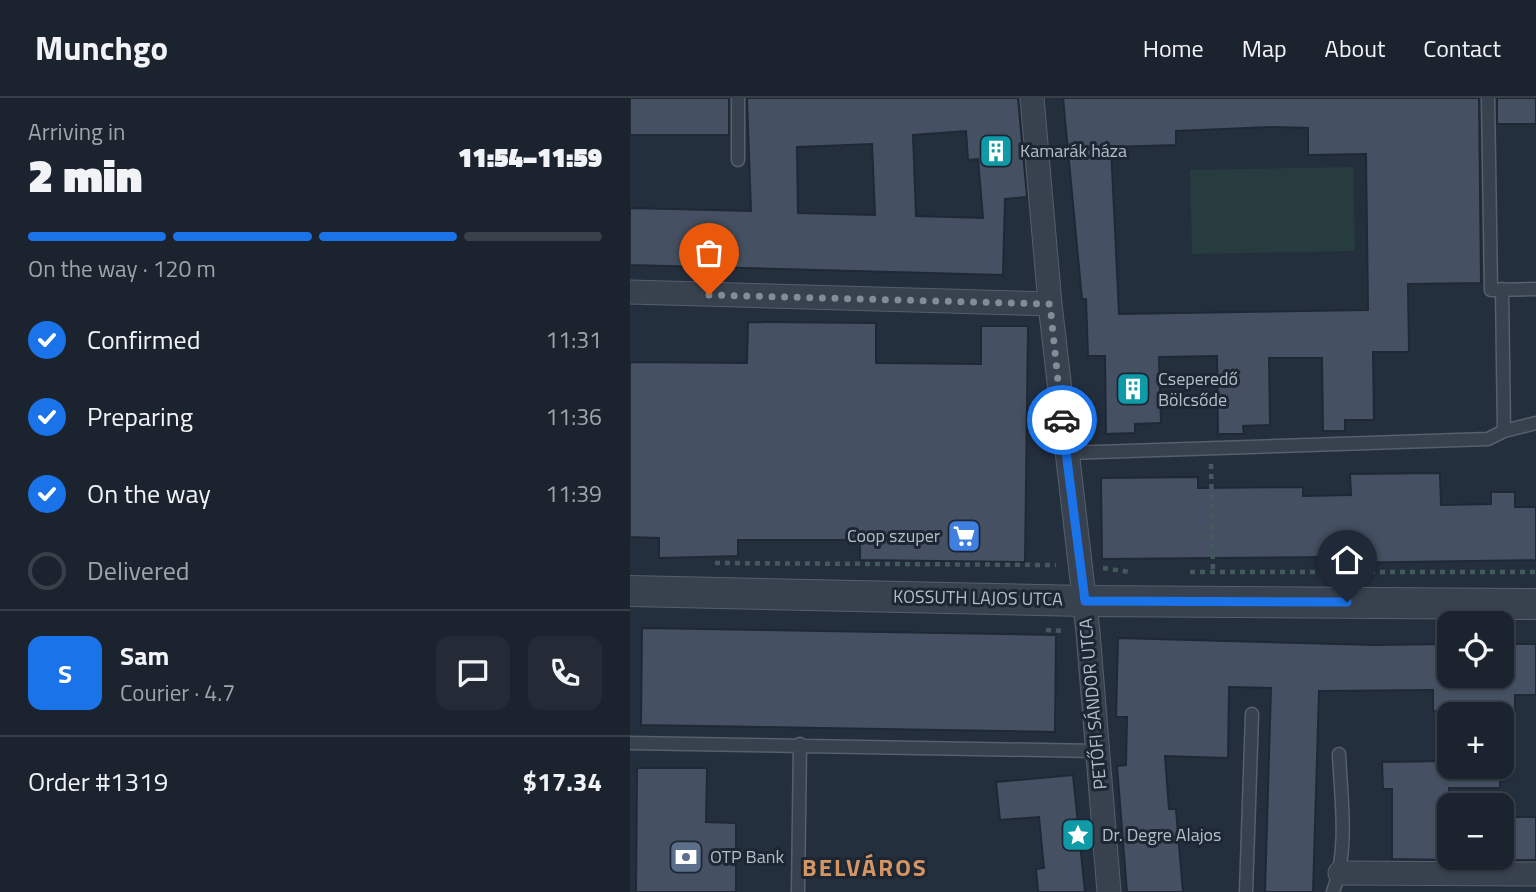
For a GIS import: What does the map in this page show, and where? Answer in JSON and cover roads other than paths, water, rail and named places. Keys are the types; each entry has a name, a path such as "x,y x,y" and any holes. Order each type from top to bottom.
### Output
{"street":[{"name":"PETŐFI SÁNDOR UTCA","path":"1032,98 1050,304 1085,601 1109,892"},
{"path":"630,292 1050,304"},
{"name":"KOSSUTH LAJOS UTCA","path":"630,591 1085,601 1536,604"},
{"path":"1336,883 1536,874"}],"lane":[{"path":"738,98 738,160"},
{"path":"1488,98 1491,290 1536,289"},
{"path":"1502,289 1504,431"},
{"path":"1066,453 1488,439 1504,431 1536,423"},
{"path":"1246,892 1252,714"},
{"path":"630,743 1097,751"},
{"path":"798,892 800,744"},
{"path":"1336,883 1339,754"}],"place":[{"name":"Kamarák háza","path":"996,151"},
{"name":"Cseperedő Bölcsőde","path":"1133,389"},
{"name":"Coop szuper","path":"964,536"},
{"name":"Dr. Degre Alajos","path":"1078,835"},
{"name":"OTP Bank","path":"686,857"}],"district":[{"name":"BELVÁROS","path":"865,868"}]}
